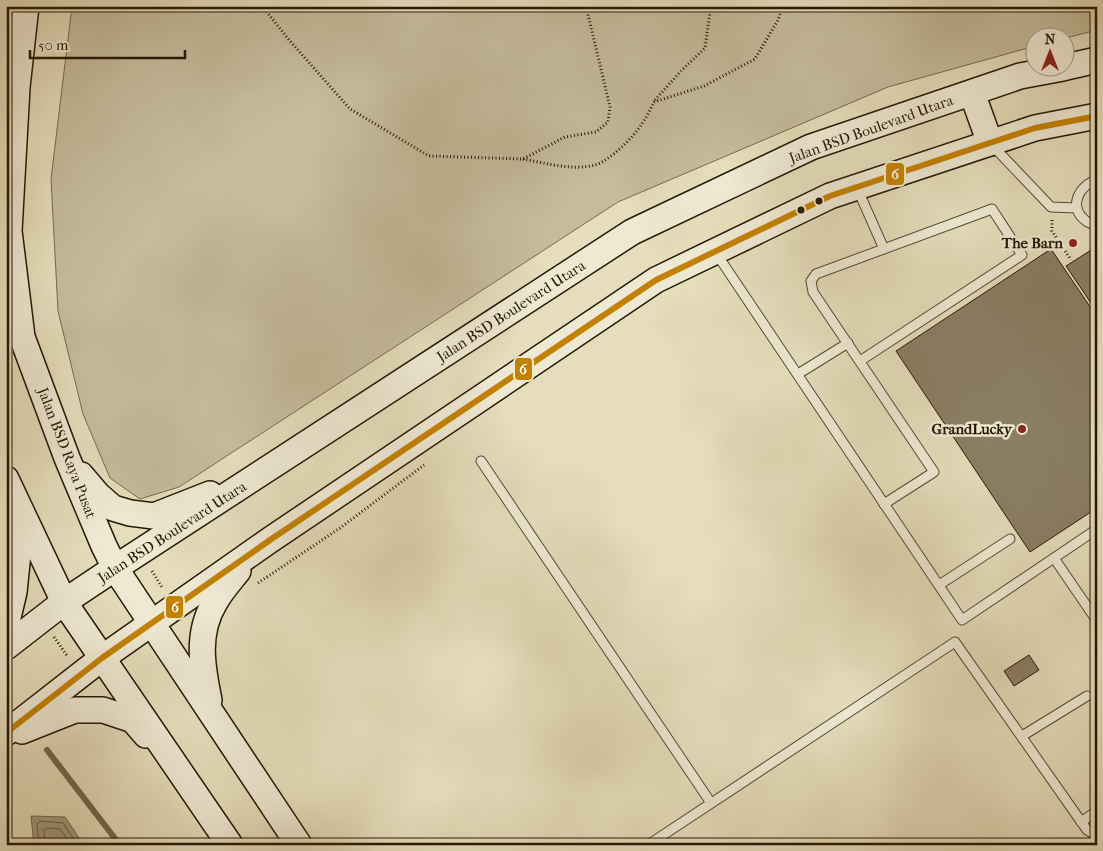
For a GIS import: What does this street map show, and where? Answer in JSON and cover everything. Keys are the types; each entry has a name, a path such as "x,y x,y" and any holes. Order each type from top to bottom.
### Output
{"main road":[{"name":"Jalan BSD Raya Pusat","path":"26,6 17,87 9,231 22,337 67,458 115,568 299,845"},
{"name":"Jalan BSD Boulevard Utara","path":"1076,64 1097,60"},
{"name":"Jalan BSD Boulevard Utara","path":"6,647 64,602 139,552 632,232 811,147 1026,75"},
{"path":"972,93 990,143"},
{"path":"6,734 102,658 249,554 656,280 830,196 1035,128 1097,116"},
{"path":"67,458 98,495 113,508 130,513 154,516 202,496 245,484"},
{"path":"6,479 64,602 230,845"},
{"path":"6,502 18,553 14,592 6,626"},
{"path":"213,715 203,669 201,644 203,629 214,603 249,554"},
{"path":"6,738 75,710 103,710 133,720 191,789"}],"lane":[{"path":"990,143 1051,207 1077,208"},
{"path":"1097,180 1087,182 1078,194 1077,208 1085,220 1097,225"},
{"path":"857,187 884,249"},
{"path":"860,361 1022,255 992,209 816,274 811,281 813,292 934,472 884,504"},
{"path":"715,251 962,620 1097,529"},
{"path":"798,374 848,343"},
{"path":"481,461 711,803"},
{"path":"939,585 1010,539"},
{"path":"1054,558 1097,621"},
{"path":"648,845 955,642 1081,822 1087,830 1097,836"},
{"path":"1022,736 1087,696"},
{"path":"1081,822 1097,811"}],"path":[{"path":"262,6 290,42 350,109 429,156 523,158 552,165 581,166 597,165 616,153 641,127 654,102 681,71 705,48 710,12 709,6"},
{"path":"523,158 565,137 596,132 608,122 610,107 586,6"},
{"path":"654,102 704,86 755,59 778,20 783,6"},
{"path":"1051,207 1052,231 1071,260"},
{"path":"252,587 340,528 432,459"},
{"path":"139,552 176,607"},
{"path":"42,620 80,675"}],"shaded area":[{"path":"72,6 1097,6 1097,30 1076,35 1076,28 1026,28 1026,49 888,87 618,202 179,487 140,499 110,478 83,414 58,311 51,179"}],"water":[{"path":"31,816 65,817 84,845 34,845"}],"building":[{"path":"1097,248 1097,312 1066,266"},
{"name":"GrandLucky","path":"1051,249 1097,317 1097,508 1030,552 896,351"},
{"path":"1029,655 1039,670 1014,686 1004,671"}],"waterway":[{"path":"47,750 120,845"}],"transit line":[{"name":"6","path":"6,733 102,658 270,540 656,280 830,196 1035,128 1097,116"}],"place":[{"name":"The Barn","path":"1073,243"},
{"name":"GrandLucky","path":"1022,429"}]}
